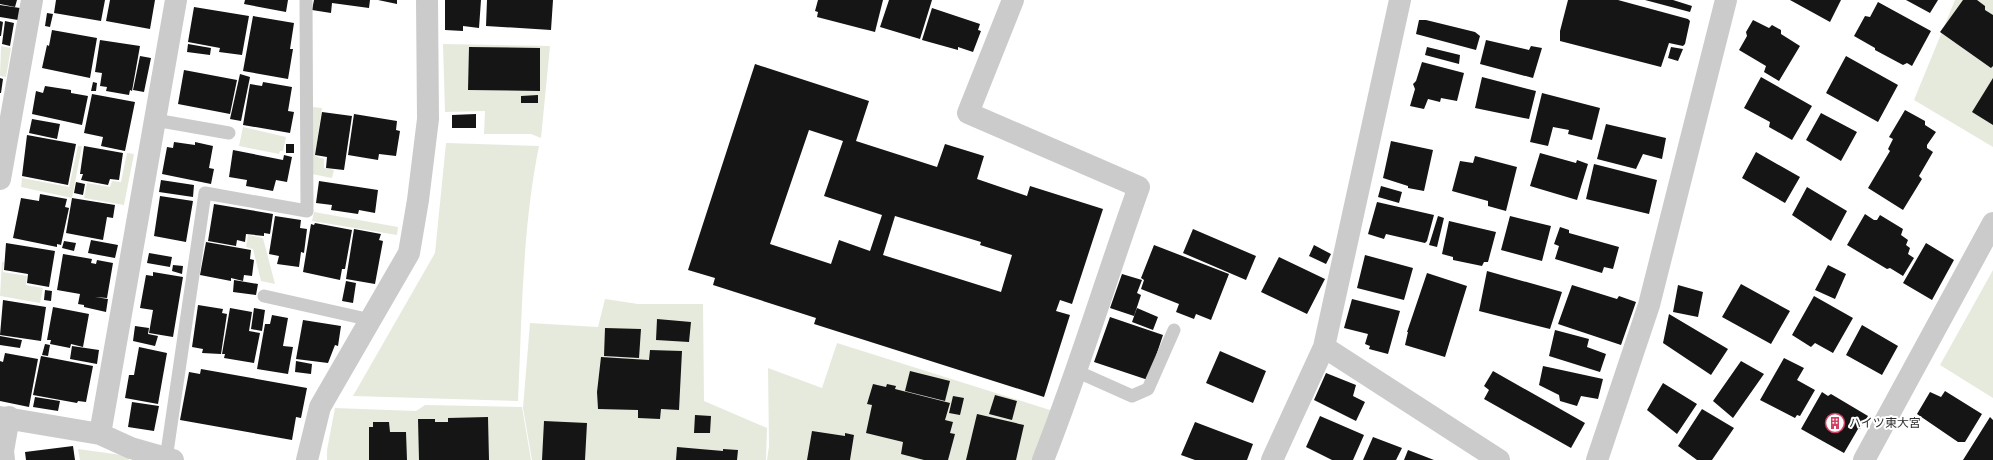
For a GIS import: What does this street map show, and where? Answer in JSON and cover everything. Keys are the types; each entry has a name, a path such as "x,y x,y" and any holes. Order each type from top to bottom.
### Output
{"street":[{"path":"0,179 32,0"},
{"path":"100,434 176,0"},
{"path":"307,460 320,407 409,253 418,200 428,119 427,0"},
{"path":"1013,0 968,113 1139,187 1111,265 1064,410 1043,460"},
{"path":"1272,460 1324,347 1400,0"},
{"path":"1597,460 1649,305 1726,0"},
{"path":"1864,460 1993,223"},
{"path":"1324,347 1499,460"},
{"path":"4,460 4,417 100,434 132,448 170,459"}],"lane":[{"path":"170,459 205,193 307,211 306,0"},
{"path":"155,120 229,133"},
{"path":"264,296 371,320"},
{"path":"1076,371 1132,396 1148,389 1174,330"}],"shaded area":[{"path":"1955,0 1993,0 1993,147 1914,100"},
{"path":"443,44 550,46 541,138 531,134 484,134 485,111 445,112"},
{"path":"1,46 11,48 6,77 0,76"},
{"path":"312,107 322,108 315,156 324,159 324,168 334,170 332,178 312,174"},
{"path":"243,127 286,137 283,151 280,151 279,154 239,146"},
{"path":"446,143 539,146 533,178 526,241 518,401 353,396 435,253"},
{"path":"78,146 82,146 72,198 21,187 22,178 69,187"},
{"path":"127,153 134,154 124,205 84,198 87,183 110,187 112,181 121,182"},
{"path":"314,212 398,227 397,235 312,221"},
{"path":"248,235 263,238 275,284 261,281 253,249 246,247"},
{"path":"2,262 4,262 3,272 27,276 26,285 43,288 40,303 0,296"},
{"path":"1993,270 1993,398 1940,365"},
{"path":"605,299 638,304 703,304 704,401 767,428 766,460 532,460 523,408 530,323 598,327"},
{"path":"837,343 1053,411 1034,460 767,460 769,446 768,368 822,388"},
{"path":"425,405 522,407 531,460 327,460 327,450 335,408 416,411"},
{"path":"78,449 129,456 129,460 80,460"}],"building":[{"path":"0,0 17,0 15,7 0,4"},
{"path":"56,0 105,0 101,21 54,13"},
{"path":"110,0 155,0 150,29 106,21"},
{"path":"245,0 288,0 286,12 244,4"},
{"path":"314,0 370,0 369,8 332,3 331,13 312,10"},
{"path":"378,0 397,0 397,4"},
{"path":"445,0 481,0 479,28 463,26 463,31 445,30"},
{"path":"487,0 553,0 551,30 486,26"},
{"path":"818,0 883,0 875,32 817,17 818,12 815,11"},
{"path":"889,0 932,0 920,39 880,27"},
{"path":"1568,0 1618,0 1688,19 1690,21 1685,44 1683,46 1669,43 1661,67 1560,41 1560,31"},
{"path":"1645,0 1673,0 1692,6 1690,12"},
{"path":"1790,0 1841,0 1830,22"},
{"path":"1906,0 1938,0 1930,13"},
{"path":"1963,0 1977,0 1985,6 1985,10 1993,15 1993,66 1991,68 1940,32"},
{"path":"1878,2 1931,31 1912,66 1907,63 1903,65 1875,50 1875,48 1854,36 1865,16 1870,17"},
{"path":"0,5 20,8 18,20 0,17"},
{"path":"194,7 249,16 242,55 219,52 220,48 188,42"},
{"path":"932,8 980,24 978,30 981,31 973,52 958,47 958,50 922,40"},
{"path":"47,13 53,14 50,27 45,26"},
{"path":"253,16 294,23 290,49 293,49 288,79 243,71"},
{"path":"1419,20 1426,20 1475,32 1480,36 1476,50 1416,34"},
{"path":"1753,20 1769,28 1772,25 1781,30 1781,34 1800,46 1779,81 1764,72 1766,66 1739,50 1747,36 1746,32"},
{"path":"0,21 3,22 1,36 0,36"},
{"path":"5,21 14,23 10,46 2,44"},
{"path":"52,30 97,38 90,78 42,68"},
{"path":"100,40 140,46 132,91 130,90 129,95 106,91 107,87 100,86 102,73 95,72"},
{"path":"1486,40 1529,50 1531,46 1542,48 1533,78 1480,64"},
{"path":"188,44 211,48 210,55 187,52"},
{"path":"469,47 540,48 540,91 468,90"},
{"path":"1427,47 1460,55 1459,64 1425,55"},
{"path":"1671,47 1683,49 1678,61 1668,58"},
{"path":"140,56 151,58 144,92 133,90"},
{"path":"1846,56 1898,85 1878,122 1826,93"},
{"path":"1422,62 1464,73 1457,101 1441,98 1440,102 1428,99 1424,109 1410,106 1415,89 1413,84 1416,81"},
{"path":"755,64 869,101 856,141 937,167 945,144 984,156 977,179 1027,196 1030,186 1103,209 1072,304 1060,300 1056,311 1070,315 1044,397 814,324 816,318 713,285 715,278 688,270","holes":["809,130 843,141 824,196 882,215 870,251 839,240 831,264 770,244","895,216 981,242 980,245 1012,255 1001,292 883,255"]},
{"path":"184,70 237,80 230,114 178,104"},
{"path":"240,74 250,77 241,121 230,119"},
{"path":"1482,77 1536,91 1529,119 1475,108"},
{"path":"1761,77 1812,106 1792,140 1769,127 1770,122 1744,108"},
{"path":"0,78 3,79 1,93 0,93"},
{"path":"1993,78 1993,125 1972,112"},
{"path":"93,82 97,83 96,91 91,91"},
{"path":"263,82 292,87 288,111 294,112 290,133 243,125 250,84 262,86"},
{"path":"45,86 71,90 71,93 88,96 82,125 32,114 36,91 43,93"},
{"path":"1542,93 1600,108 1592,140 1568,134 1569,130 1553,127 1548,146 1530,142"},
{"path":"92,94 135,102 125,151 101,146 103,137 84,133"},
{"path":"538,95 538,103 521,103 521,96"},
{"path":"1905,110 1925,121 1925,125 1936,132 1927,145 1927,148 1933,152 1919,176 1922,179 1903,210 1868,188 1890,151 1888,149 1893,139 1889,137"},
{"path":"322,112 352,116 344,170 326,168 327,157 315,155"},
{"path":"1821,113 1857,132 1841,161 1806,140"},
{"path":"354,114 397,121 396,130 400,131 396,156 379,154 378,160 348,155"},
{"path":"476,114 476,128 452,128 452,115"},
{"path":"32,119 60,124 57,139 29,133"},
{"path":"1606,124 1666,138 1662,159 1643,154 1636,169 1597,159"},
{"path":"27,135 76,144 68,185 22,176"},
{"path":"1391,141 1433,150 1424,191 1408,188 1408,186 1383,178"},
{"path":"174,142 195,145 195,142 213,146 209,168 214,169 211,184 162,174 167,147 173,148"},
{"path":"286,144 294,144 294,153 286,153"},
{"path":"84,146 123,153 119,180 110,179 108,185 81,180 83,174 80,174"},
{"path":"233,150 283,160 284,155 292,157 287,182 276,180 273,191 246,186 247,180 229,177"},
{"path":"1756,152 1800,177 1785,203 1742,178"},
{"path":"1540,153 1576,163 1577,160 1588,164 1577,200 1530,186"},
{"path":"1475,156 1517,167 1506,211 1488,206 1488,201 1452,191 1460,161 1473,163"},
{"path":"1594,164 1657,180 1649,214 1586,199"},
{"path":"161,180 194,185 193,197 159,192"},
{"path":"319,181 378,190 375,213 359,210 358,214 331,210 332,205 316,203"},
{"path":"76,182 85,184 83,195 74,193"},
{"path":"1381,186 1402,192 1399,203 1378,197"},
{"path":"1807,187 1847,211 1831,241 1792,215"},
{"path":"40,194 67,199 65,207 69,208 61,245 57,244 57,247 13,238 21,198 39,201"},
{"path":"160,196 193,201 186,242 154,236"},
{"path":"72,198 115,205 113,218 107,217 103,240 66,233"},
{"path":"1377,202 1434,215 1427,241 1425,243 1386,234 1384,239 1368,234"},
{"path":"214,204 273,214 270,234 264,233 264,236 246,234 245,242 237,240 236,246 208,241"},
{"path":"1865,214 1874,220 1877,220 1880,215 1903,229 1901,235 1908,240 1906,245 1910,248 1908,254 1914,258 1903,276 1890,268 1887,269 1847,245"},
{"path":"275,216 301,220 300,228 307,229 304,253 301,252 299,267 277,264 279,256 269,254"},
{"path":"1438,216 1444,218 1437,247 1429,245"},
{"path":"1510,216 1551,226 1542,261 1501,250"},
{"path":"1449,221 1496,232 1488,262 1484,262 1482,266 1453,260 1453,257 1442,254"},
{"path":"315,223 352,230 345,269 342,269 340,280 303,272 311,224 314,225"},
{"path":"1560,227 1569,230 1569,233 1619,247 1613,269 1604,267 1602,273 1555,259 1559,246 1554,244"},
{"path":"354,229 381,234 379,240 383,241 375,284 346,279"},
{"path":"1193,229 1256,256 1246,280 1183,253"},
{"path":"91,240 118,245 115,258 88,253"},
{"path":"64,241 76,243 74,251 62,248"},
{"path":"206,242 251,250 250,259 254,260 252,276 244,275 243,281 231,278 231,281 200,275"},
{"path":"6,243 55,251 49,287 27,283 28,274 4,270"},
{"path":"1926,243 1954,260 1932,300 1903,283"},
{"path":"1154,245 1229,274 1211,320 1196,314 1194,319 1176,312 1179,304 1141,289 1144,280 1141,278"},
{"path":"1314,245 1331,254 1326,264 1309,256"},
{"path":"149,253 172,257 170,267 147,263"},
{"path":"63,254 92,259 91,263 96,264 97,260 113,263 107,298 95,297 108,299 106,312 84,307 84,305 78,304 80,294 57,290"},
{"path":"1365,255 1413,268 1404,300 1357,288"},
{"path":"1279,257 1325,279 1307,314 1261,292"},
{"path":"173,265 183,266 182,274 172,271"},
{"path":"1828,265 1846,274 1835,299 1815,290"},
{"path":"1487,271 1562,292 1550,329 1479,311"},
{"path":"153,272 183,277 173,337 149,333 153,310 140,308 146,275 153,276"},
{"path":"1427,273 1467,286 1445,357 1405,345 1407,332"},
{"path":"1122,274 1142,280 1137,293 1141,295 1134,316 1110,308"},
{"path":"234,280 258,284 256,295 233,292"},
{"path":"346,281 356,283 353,303 342,301"},
{"path":"1741,284 1790,311 1771,344 1722,317"},
{"path":"1572,285 1617,299 1619,296 1636,302 1621,345 1558,324"},
{"path":"1678,285 1703,292 1698,317 1673,312"},
{"path":"45,290 52,291 51,301 44,300"},
{"path":"1814,296 1853,318 1833,353 1815,343 1811,347 1792,335"},
{"path":"1352,299 1400,311 1388,354 1369,349 1370,346 1365,344 1368,334 1344,328"},
{"path":"3,300 46,307 41,341 0,335"},
{"path":"198,305 223,309 222,313 227,314 221,354 202,353 203,349 192,347"},
{"path":"53,307 89,314 83,347 71,344 70,348 50,344 51,340 47,340"},
{"path":"230,308 252,312 249,331 260,333 254,363 224,358 225,354 222,354"},
{"path":"254,308 265,310 262,331 251,329"},
{"path":"1137,308 1158,317 1153,330 1132,322"},
{"path":"1669,314 1728,349 1711,375 1663,343"},
{"path":"272,315 288,318 283,346 293,347 288,374 257,369 265,324 270,324"},
{"path":"1110,317 1163,335 1148,380 1094,362"},
{"path":"657,319 691,322 689,342 656,340"},
{"path":"303,320 341,326 338,346 335,345 328,363 296,359"},
{"path":"1862,325 1898,346 1882,375 1846,355"},
{"path":"135,326 149,328 148,334 158,336 155,346 133,341"},
{"path":"605,328 641,329 639,358 604,356"},
{"path":"1555,330 1589,339 1587,347 1606,354 1600,372 1549,356"},
{"path":"0,336 22,340 20,348 0,345"},
{"path":"45,344 50,345 48,356 42,355"},
{"path":"72,346 99,350 97,364 70,359"},
{"path":"139,347 167,353 158,404 125,398 129,375 134,375"},
{"path":"650,350 682,351 679,410 661,409 660,419 638,418 638,410 598,409 597,392 601,357 649,360"},
{"path":"1220,351 1266,371 1253,403 1206,383"},
{"path":"5,353 38,359 29,407 0,401 0,361 3,362"},
{"path":"41,356 93,366 86,402 78,401 77,403 33,395"},
{"path":"1784,358 1804,368 1797,380 1815,390 1800,416 1797,415 1795,418 1760,400"},
{"path":"296,361 312,364 311,374 295,372"},
{"path":"1741,361 1764,374 1733,418 1713,401"},
{"path":"1543,366 1603,379 1598,399 1581,396 1577,406 1560,401 1559,395 1539,385"},
{"path":"201,369 307,388 301,418 296,417 292,440 180,420 189,372 200,374"},
{"path":"910,371 950,381 945,401 905,391"},
{"path":"1493,371 1585,423 1571,448 1484,399 1489,390 1484,386"},
{"path":"1326,373 1356,385 1353,396 1365,402 1356,421 1314,400"},
{"path":"1663,383 1697,404 1677,434 1647,410"},
{"path":"873,384 886,387 887,384 896,386 895,389 950,403 945,420 953,422 950,433 955,434 948,460 924,460 901,454 903,442 866,433 872,405 867,404"},
{"path":"1945,391 1982,414 1965,442 1958,442 1917,414 1930,392 1941,397"},
{"name":"ハイツ東大宮","path":"1822,392 1828,396 1831,394 1868,416 1860,429 1858,429 1844,453 1801,429"},
{"path":"995,395 1017,401 1012,420 989,414"},
{"path":"953,396 964,398 960,415 949,413"},
{"path":"35,397 60,401 58,411 33,407"},
{"path":"132,402 159,406 154,431 128,427"},
{"path":"1702,409 1734,428 1712,460 1697,460 1678,446"},
{"path":"977,414 1024,425 1016,460 966,460"},
{"path":"695,415 711,416 710,433 694,433"},
{"path":"1320,416 1364,435 1353,460 1332,460 1306,447"},
{"path":"488,417 489,460 419,460 418,419 435,419 435,422 448,422 448,418"},
{"path":"1990,417 1993,420 1993,460 1963,460"},
{"path":"544,421 587,423 585,460 542,460"},
{"path":"373,422 389,422 390,432 406,432 407,460 369,460 369,427 373,427"},
{"path":"1195,422 1253,444 1247,460 1195,460 1181,455"},
{"path":"812,431 845,436 845,433 854,435 850,460 807,460"},
{"path":"1373,437 1402,448 1396,460 1363,460"},
{"path":"73,446 75,460 26,460 25,452"},
{"path":"677,447 723,451 723,449 738,450 737,460 676,460"},
{"path":"1408,450 1434,460 1404,460"}],"place":[{"name":"ハイツ東大宮","path":"1835,423"}]}
